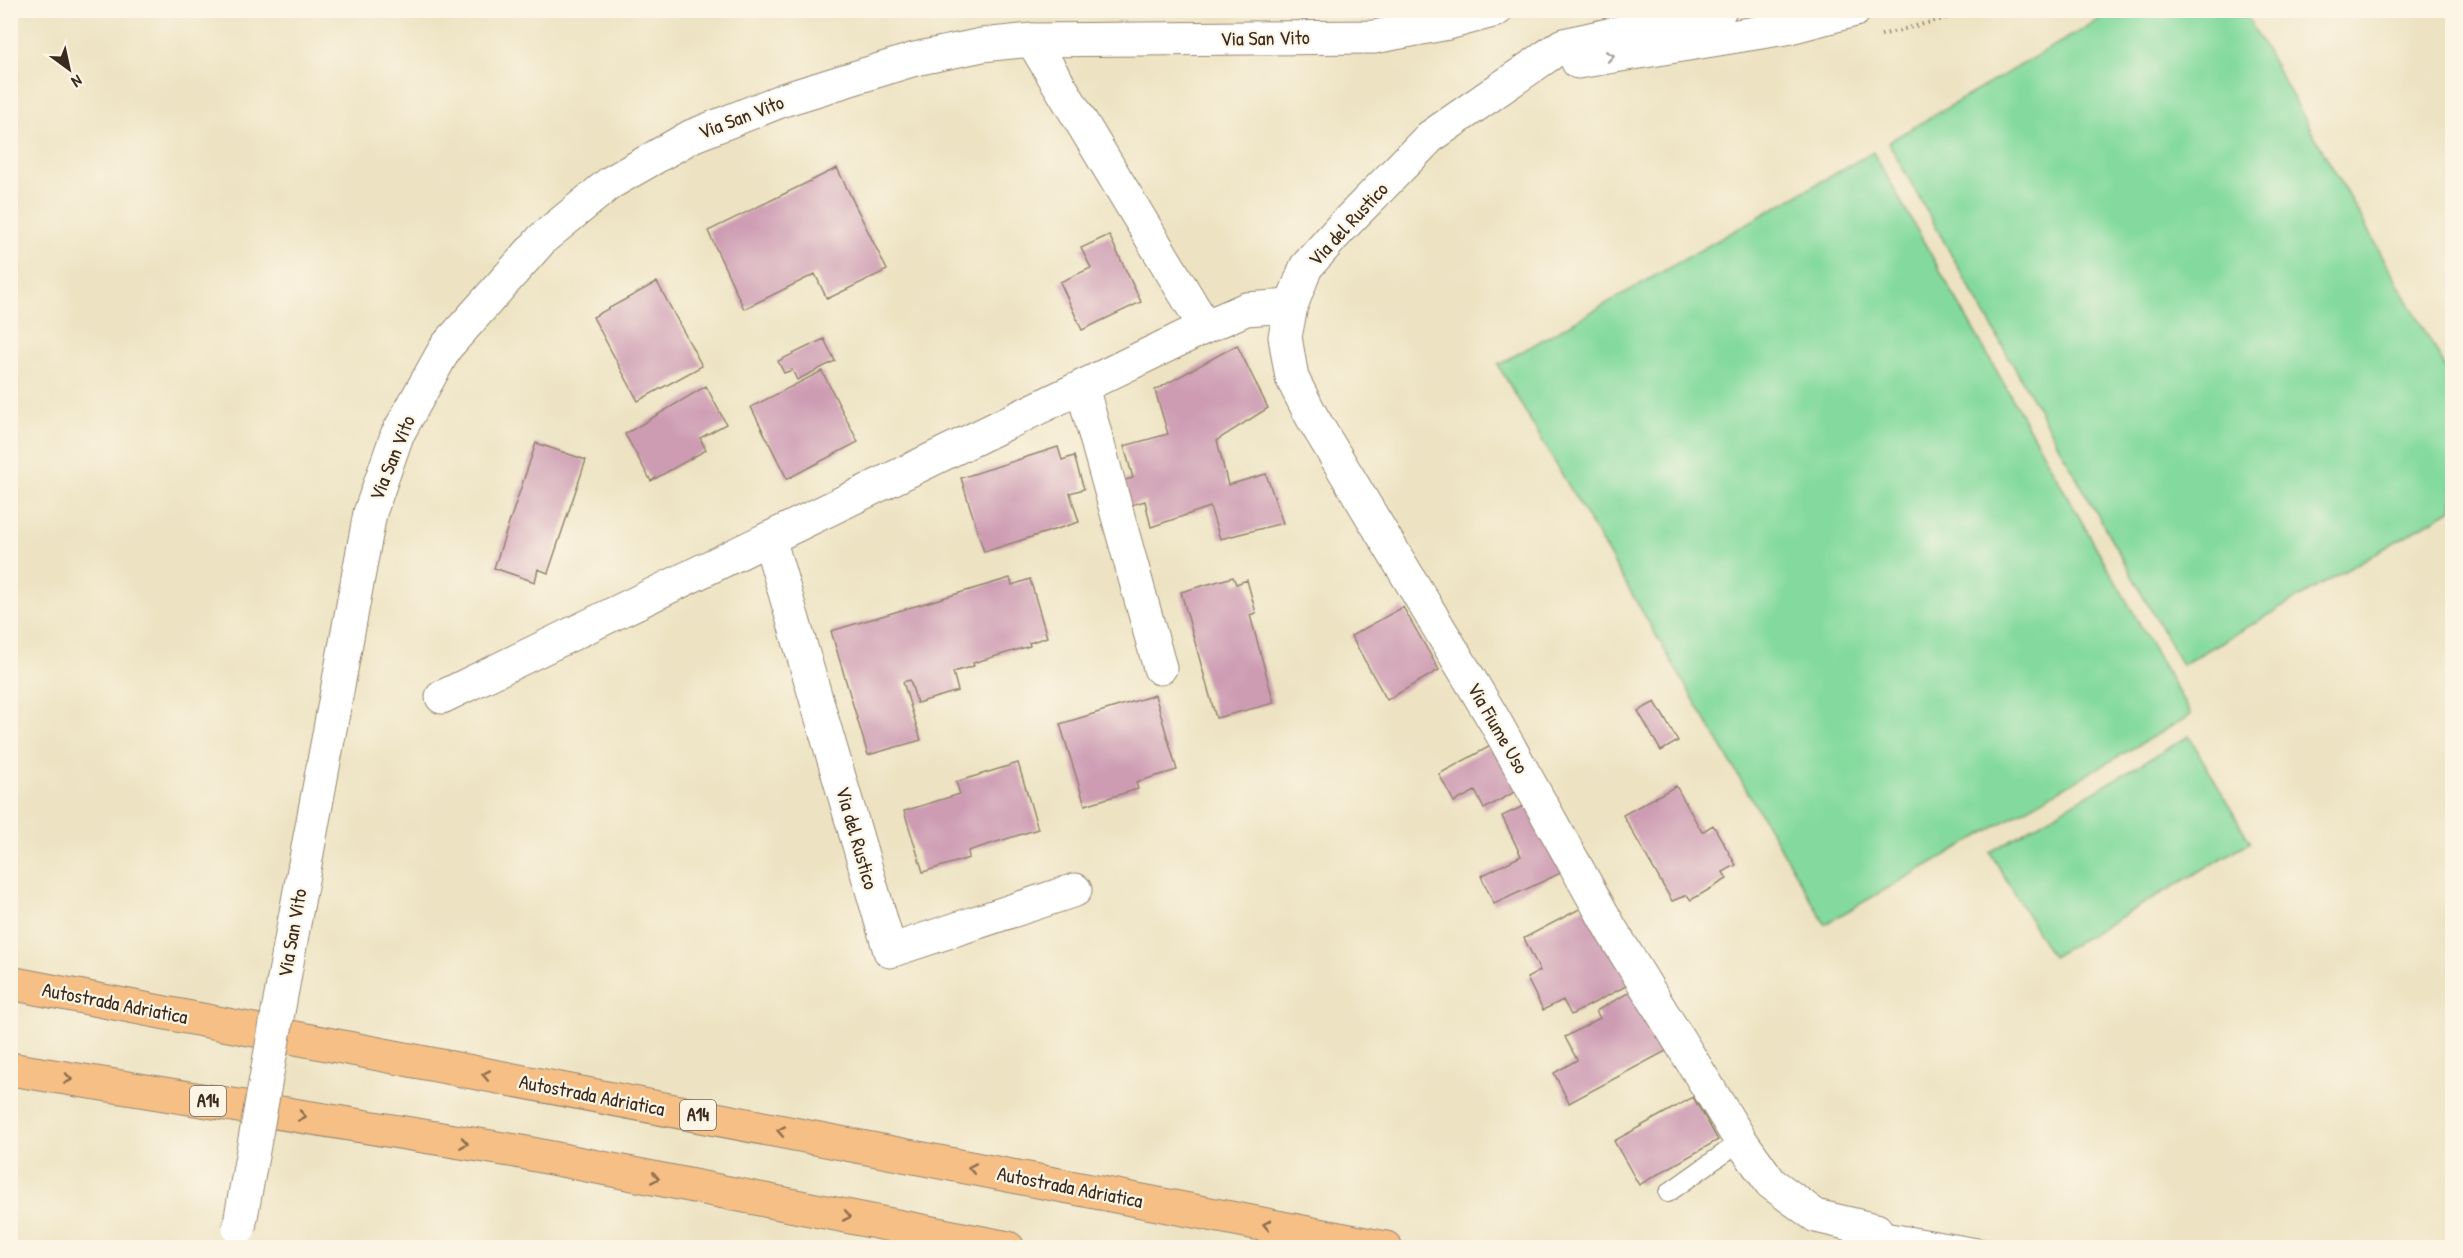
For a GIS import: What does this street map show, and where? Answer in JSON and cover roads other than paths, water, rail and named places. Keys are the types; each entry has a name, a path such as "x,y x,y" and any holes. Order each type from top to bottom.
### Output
{"highway":[{"name":"Autostrada Adriatica","path":"10,983 1386,1248"},
{"name":"A14","path":"10,1069 516,1151 1008,1248"}],"street":[{"name":"Via San Vito","path":"237,1238 370,513 397,435 446,347 543,238 610,183 692,136 783,100 915,59 982,45 1032,40 1374,36 1448,23 1496,10"},
{"name":"Via del Rustico","path":"1291,306 1306,267 1339,230 1430,137 1512,80 1563,45 1720,10"},
{"name":"Via del Rustico","path":"1512,80 1572,63 1786,28 1854,10"},
{"path":"1032,40 1205,327"},
{"path":"442,697 1205,327 1246,309 1291,306"},
{"name":"Via Fiume Uso","path":"1291,306 1285,337 1292,378 1312,417 1493,718 1612,931 1741,1141 1771,1183 1816,1216 1876,1230"},
{"path":"1082,387 1160,668"},
{"name":"Via del Rustico","path":"769,538 890,951 1075,890"}],"lane":[{"path":"1668,1192 1741,1141"},
{"name":"Via Fiume Uso","path":"1876,1230 1981,1248"}]}
